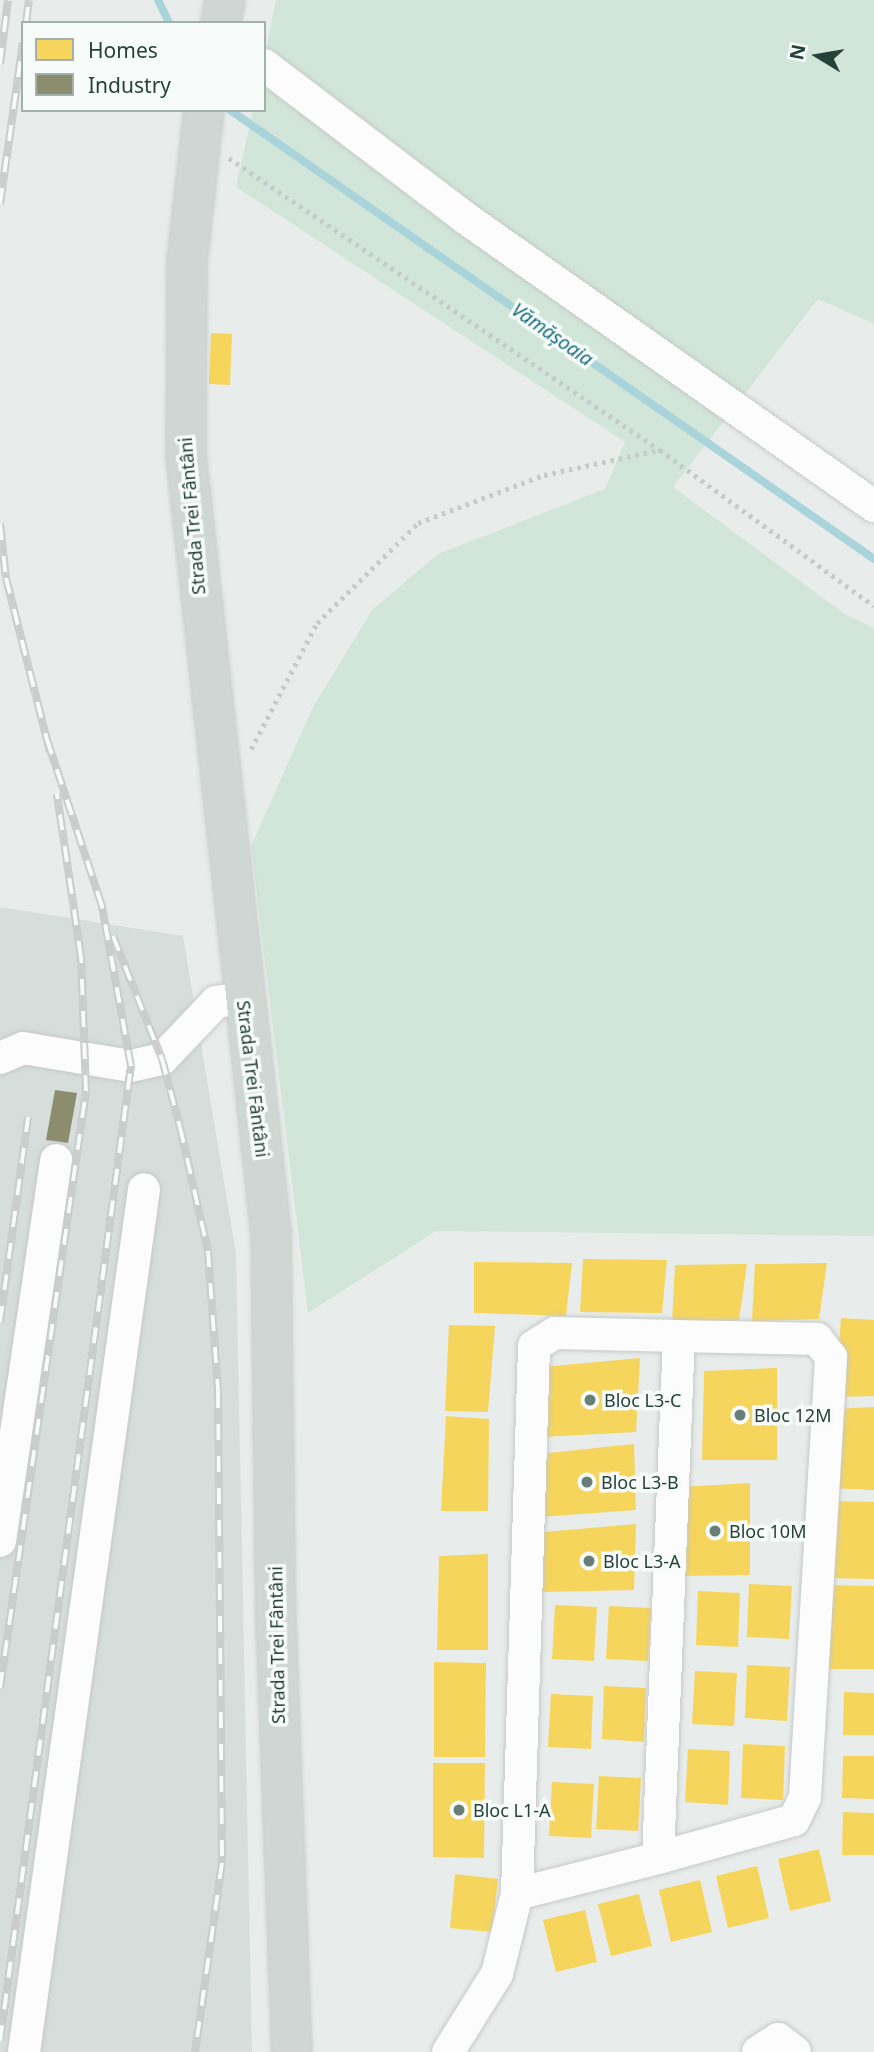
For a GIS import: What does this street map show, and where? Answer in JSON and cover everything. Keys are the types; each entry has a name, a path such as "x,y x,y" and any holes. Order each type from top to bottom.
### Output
{"main road":[{"path":"222,21 225,0"},
{"name":"Strada Trei Fântâni","path":"202,124 187,261 185,429 216,768 274,1288 276,1621 292,2052"}],"street":[{"path":"266,67 464,217 874,506"},
{"path":"0,1058 23,1048 131,1066 162,1059 216,1002 243,998"},
{"path":"0,1541 55,1160"},
{"path":"24,2052 144,1189"},
{"path":"448,2052 497,1974 517,1894 534,1346 555,1333 817,1339 831,1357 805,1797 794,1820 517,1894"},
{"path":"658,1858 679,1336"},
{"path":"758,2052 778,2039 795,2052"}],"path":[{"path":"202,124 874,606"},
{"path":"216,768 244,763 317,623 418,523 544,475 660,450"}],"shaded area":[{"path":"0,907 183,936 236,1253 252,2052 0,2052"}],"green space":[{"path":"276,0 874,0 874,324 818,299 673,487 846,615 874,628 874,1236 436,1231 308,1313 251,846 312,709 372,610 438,554 605,489 625,442 236,187 253,112 266,112 266,48"}],"building: Homes":[{"path":"211,333 232,334 230,385 209,384"},
{"path":"583,1259 667,1260 662,1313 580,1312"},
{"path":"474,1262 572,1263 566,1316 474,1313"},
{"path":"827,1263 819,1319 752,1321 755,1264"},
{"path":"747,1264 739,1320 672,1322 675,1265"},
{"path":"841,1318 874,1320 874,1396 835,1397"},
{"path":"449,1325 495,1326 488,1412 445,1411"},
{"name":"Bloc L3-C","path":"640,1358 636,1432 542,1437 543,1367"},
{"name":"Bloc 12M","path":"777,1368 777,1460 702,1460 704,1371"},
{"path":"874,1407 874,1490 829,1488 835,1409"},
{"path":"446,1416 489,1419 488,1511 441,1511"},
{"name":"Bloc L3-B","path":"634,1444 636,1510 539,1517 539,1454"},
{"name":"Bloc 10M","path":"750,1483 750,1575 677,1576 681,1487"},
{"path":"827,1501 874,1502 874,1579 824,1578"},
{"name":"Bloc L3-A","path":"636,1524 634,1590 541,1592 544,1532"},
{"path":"488,1554 488,1650 437,1650 439,1556"},
{"path":"749,1584 792,1586 789,1639 747,1637"},
{"path":"822,1585 874,1586 874,1669 820,1669"},
{"path":"698,1591 740,1593 738,1647 696,1645"},
{"path":"555,1605 597,1607 594,1661 552,1659"},
{"path":"609,1606 651,1608 648,1661 606,1659"},
{"path":"434,1662 486,1663 485,1757 434,1757"},
{"path":"747,1665 790,1667 787,1721 745,1718"},
{"path":"695,1671 737,1673 734,1726 692,1724"},
{"path":"604,1686 646,1688 644,1742 602,1739"},
{"path":"844,1692 874,1693 874,1735 843,1735"},
{"path":"551,1694 593,1696 591,1749 548,1747"},
{"path":"743,1744 785,1746 783,1800 741,1798"},
{"path":"688,1749 730,1751 728,1805 685,1802"},
{"path":"843,1756 874,1756 874,1799 842,1798"},
{"name":"Bloc L1-A","path":"433,1763 485,1763 484,1858 433,1857"},
{"path":"599,1776 641,1778 638,1831 596,1829"},
{"path":"552,1782 594,1784 591,1838 549,1836"},
{"path":"843,1812 874,1813 874,1855 842,1855"},
{"path":"819,1849 831,1901 790,1911 778,1859"},
{"path":"757,1866 769,1918 728,1928 716,1876"},
{"path":"455,1874 498,1879 492,1932 450,1928"},
{"path":"700,1880 712,1932 671,1942 659,1890"},
{"path":"639,1894 652,1946 611,1956 598,1904"},
{"path":"585,1910 597,1962 556,1972 543,1920"}],"building: Industry":[{"path":"55,1090 77,1093 68,1143 46,1140"}],"waterway":[{"name":"Vămășoaia","path":"158,0 168,21"},
{"name":"Vămășoaia","path":"233,112 874,559"}],"railway":[{"path":"0,64 8,0"},
{"path":"26,21 29,0"},
{"path":"0,204 21,57"},
{"path":"0,524 6,578 50,752"},
{"path":"0,2041 131,1066 102,906 48,743"},
{"path":"0,1688 86,1091 81,957 57,794"},
{"path":"113,936 162,1059 208,1251 218,1392 222,1863 195,2052"},
{"path":"0,1322 28,1117"}],"place":[{"name":"Bloc L3-C","path":"590,1400"},
{"name":"Bloc 12M","path":"740,1415"},
{"name":"Bloc L3-B","path":"587,1482"},
{"name":"Bloc 10M","path":"715,1531"},
{"name":"Bloc L3-A","path":"589,1561"},
{"name":"Bloc L1-A","path":"459,1810"}]}
